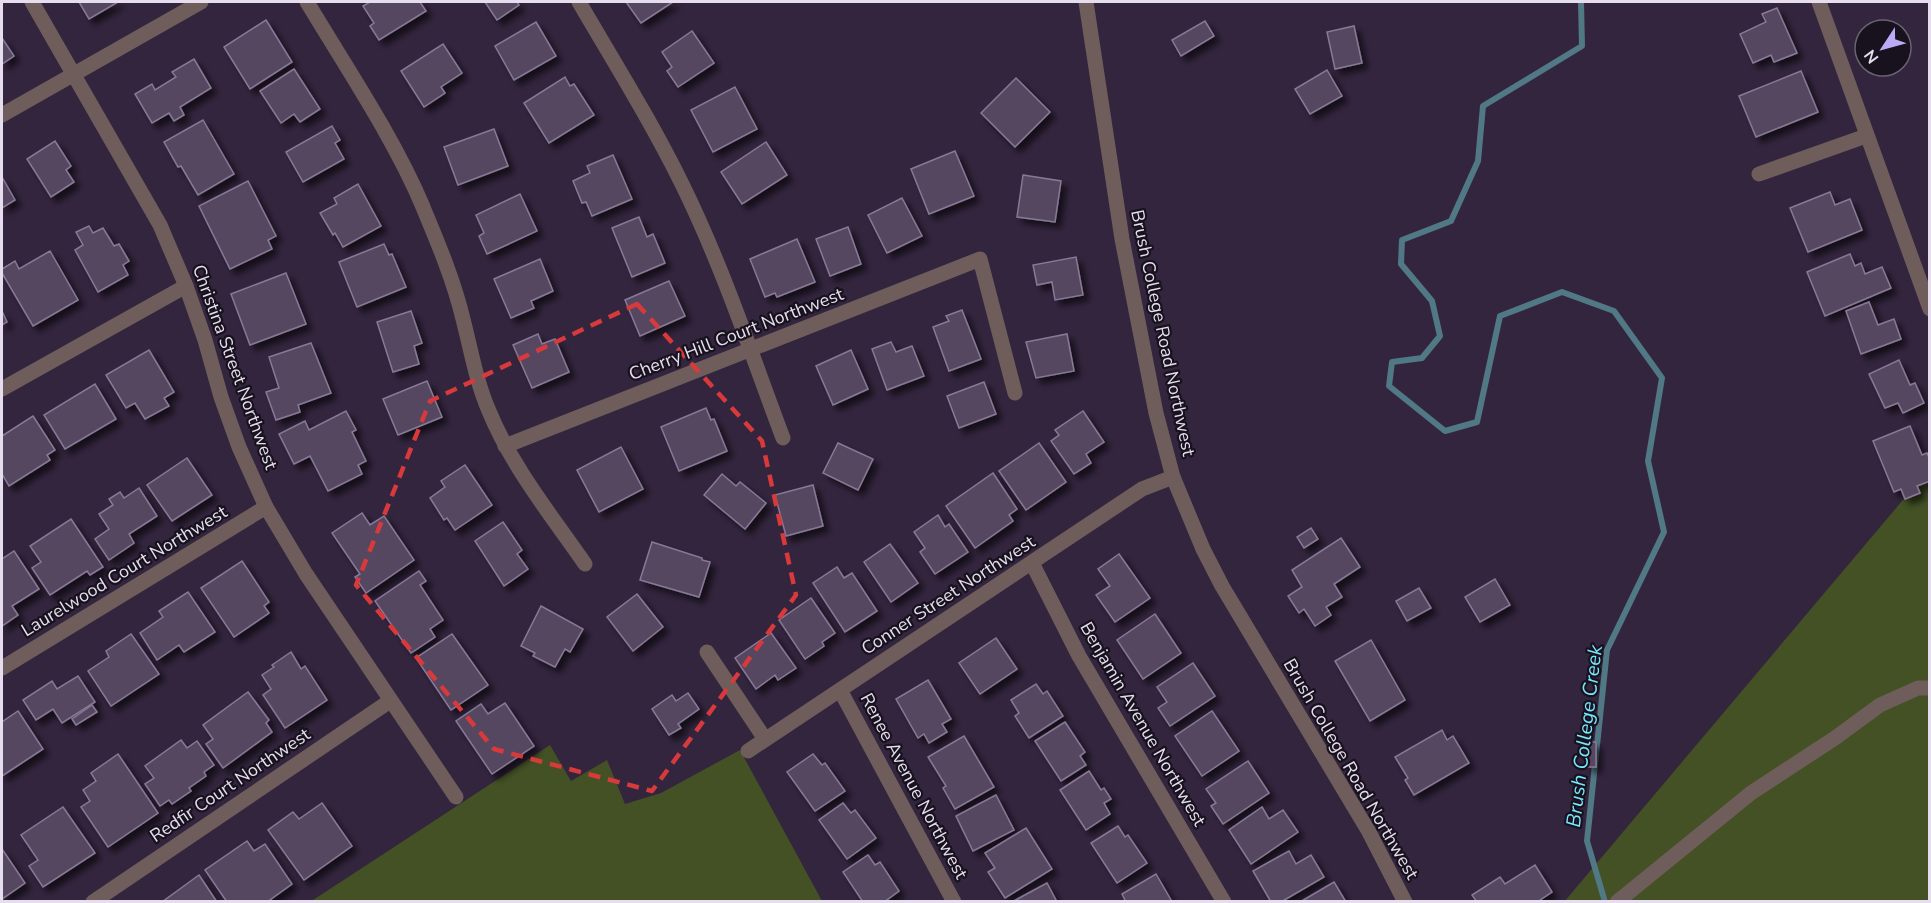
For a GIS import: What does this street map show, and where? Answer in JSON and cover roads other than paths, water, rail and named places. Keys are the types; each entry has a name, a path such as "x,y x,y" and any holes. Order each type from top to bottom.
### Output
{"street":[{"name":"Christina Street Northwest","path":"32,2 160,225 186,286 205,340 220,398 266,507 306,574 456,797"},
{"path":"2,115 201,2"},
{"path":"307,2 398,155 423,206 460,308 474,371 488,410 505,446 585,564"},
{"path":"579,2 648,120 682,185 707,240 783,438"},
{"name":"Brush College Road Northwest","path":"1086,2 1122,239 1154,402 1173,477 1203,549 1227,595 1369,832 1405,902"},
{"path":"1819,2 1929,309"},
{"path":"1759,174 1866,136"},
{"name":"Cherry Hill Court Northwest","path":"505,446 980,259 1015,393"},
{"path":"2,389 186,286"},
{"name":"Conner Street Northwest","path":"748,751 1142,489 1173,477"},
{"name":"Laurelwood Court Northwest","path":"2,668 266,507"},
{"name":"Benjamin Avenue Northwest","path":"1032,563 1079,656 1224,902"},
{"path":"707,652 765,739"},
{"path":"1617,902 1750,793 1835,738 1880,705 1918,688 1929,688"},
{"name":"Renee Avenue Northwest","path":"840,690 954,902"},
{"name":"Redfir Court Northwest","path":"93,902 390,701"}],"waterway":[{"name":"Brush College Creek","path":"1581,2 1582,46 1483,106 1478,161 1451,221 1402,240 1401,264 1432,301 1440,336 1422,358 1392,362 1389,386 1445,431 1477,422 1500,316 1562,292 1614,311 1662,378 1648,461 1664,532 1607,650 1587,841 1605,902"}]}
